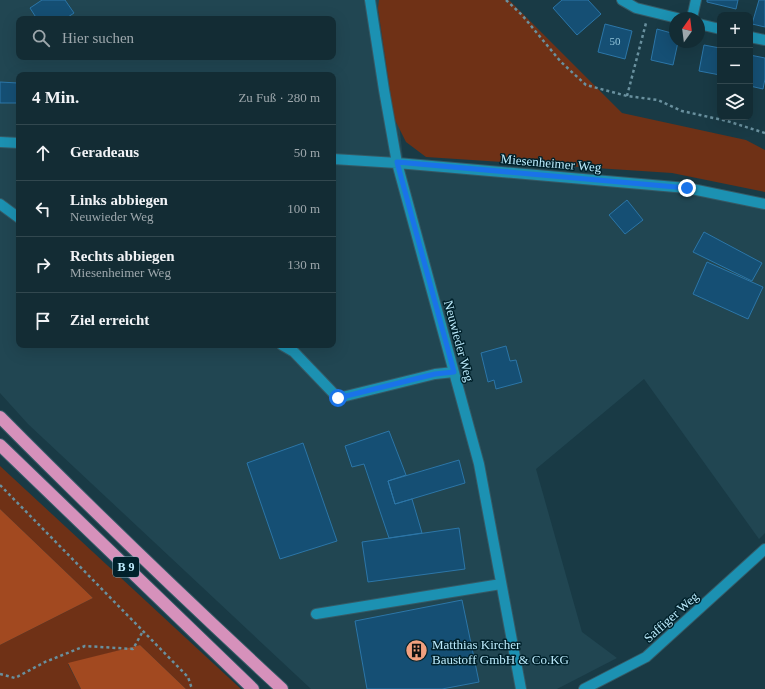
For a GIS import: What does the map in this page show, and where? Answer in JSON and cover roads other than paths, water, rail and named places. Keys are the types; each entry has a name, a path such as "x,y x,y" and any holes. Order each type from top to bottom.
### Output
{"highway":[{"name":"B 9","path":"0,417 51,469 219,631 282,689"},
{"name":"B 9","path":"0,445 253,689"}],"street":[{"name":"Neuwieder Weg","path":"370,0 397,162 478,464 521,689"},
{"path":"622,0 636,8 669,16"},
{"path":"693,12 696,0"},
{"path":"705,25 717,28"},
{"path":"753,37 765,40"},
{"path":"0,142 16,143"},
{"name":"Miesenheimer Weg","path":"336,159 397,162 687,188 765,204"},
{"path":"0,204 16,216"},
{"path":"287,348 294,352 338,398 435,374 454,372"},
{"name":"Saffiger Weg","path":"584,689 646,657 765,549"},
{"path":"316,614 501,584"}],"place":[{"name":"Matthias Kircher Baustoff GmbH & Co.KG","path":"417,651"}]}
